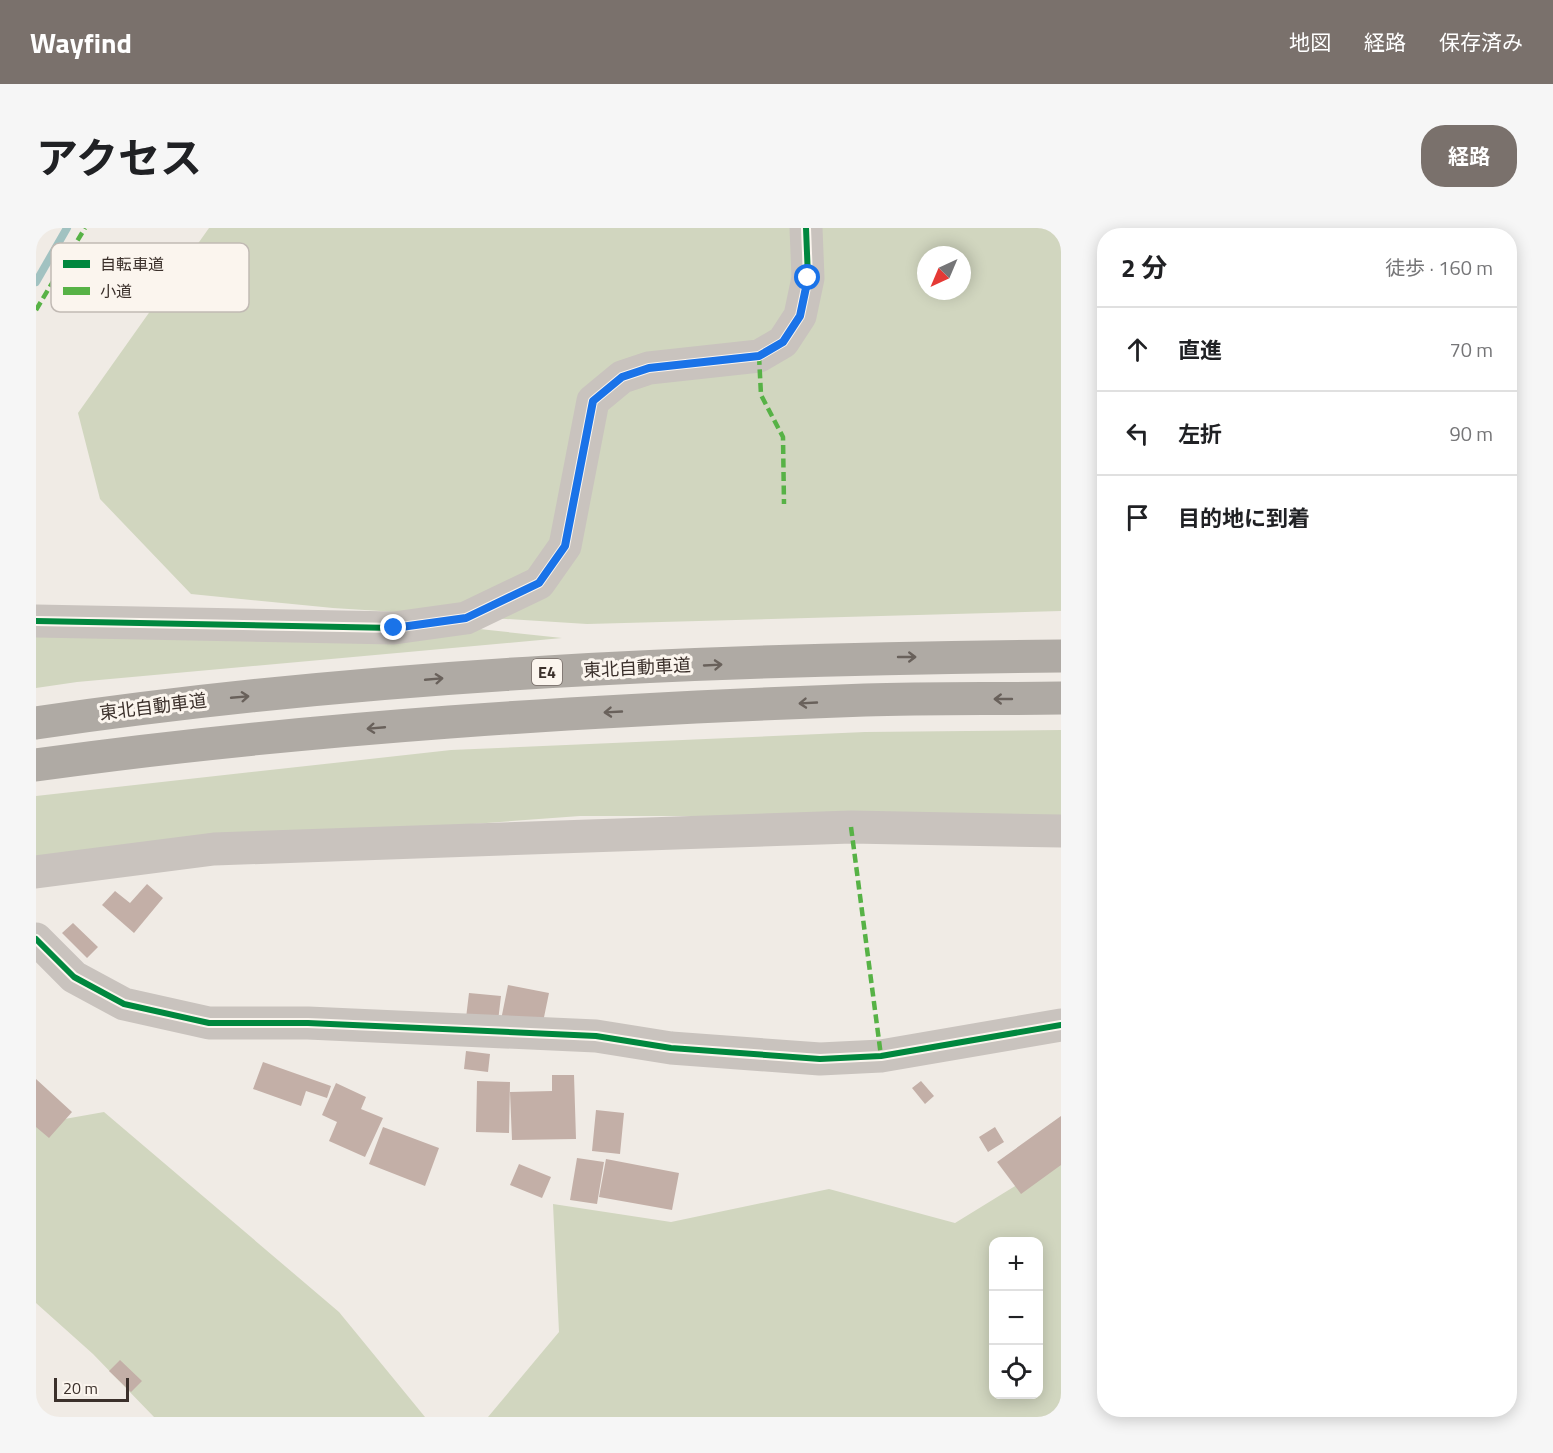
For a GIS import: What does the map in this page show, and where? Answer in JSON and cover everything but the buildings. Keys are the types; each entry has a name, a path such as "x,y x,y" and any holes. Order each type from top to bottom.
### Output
{"highway":[{"name":"東北自動車道","path":"36,723 154,705 470,675 876,657 1061,656"},
{"path":"36,765 156,748 472,719 867,700 1061,699"}],"street":[{"path":"36,621 394,628 466,618 539,583 565,546 593,401 622,377 649,368 759,356 783,342 800,316 808,278 806,228"},
{"path":"36,872 214,849 851,828 1061,831"},
{"path":"36,939 74,977 124,1004 209,1023 308,1023 596,1035 671,1048 820,1059 881,1056 1061,1025"}],"green space":[{"path":"209,228 1061,228 1061,611 587,624 333,608 191,594 100,499 78,413 150,312 249,312 249,243 198,243"},
{"path":"470,628 562,638 77,682 36,688 36,633"},
{"path":"1061,730 1061,818 580,816 36,858 36,796 451,750 865,732"},
{"path":"104,1112 339,1312 425,1417 154,1417 93,1354 36,1303 36,1118 42,1123"},
{"path":"1061,1158 1061,1417 488,1417 559,1332 553,1204 671,1222 829,1189 955,1223"}],"waterway":[{"path":"58,243 67,228"},
{"path":"36,282 51,256"}],"marked path":[{"path":"76,243 85,228"},
{"path":"36,310 51,285"},
{"path":"759,356 761,395 783,437 784,504"},
{"path":"851,827 881,1056"}],"cycle path":[{"path":"36,621 394,628 466,618 539,583 565,546 593,401 622,377 649,368 759,356 783,342 800,316 808,278 806,228"},
{"path":"36,939 74,977 124,1004 209,1023 308,1023 596,1036 671,1048 820,1059 881,1056 1061,1025"}],"route":[{"path":"394,628 466,618 539,583 565,546 593,401 622,377 649,368 759,356 783,342 800,316 808,278"}]}
